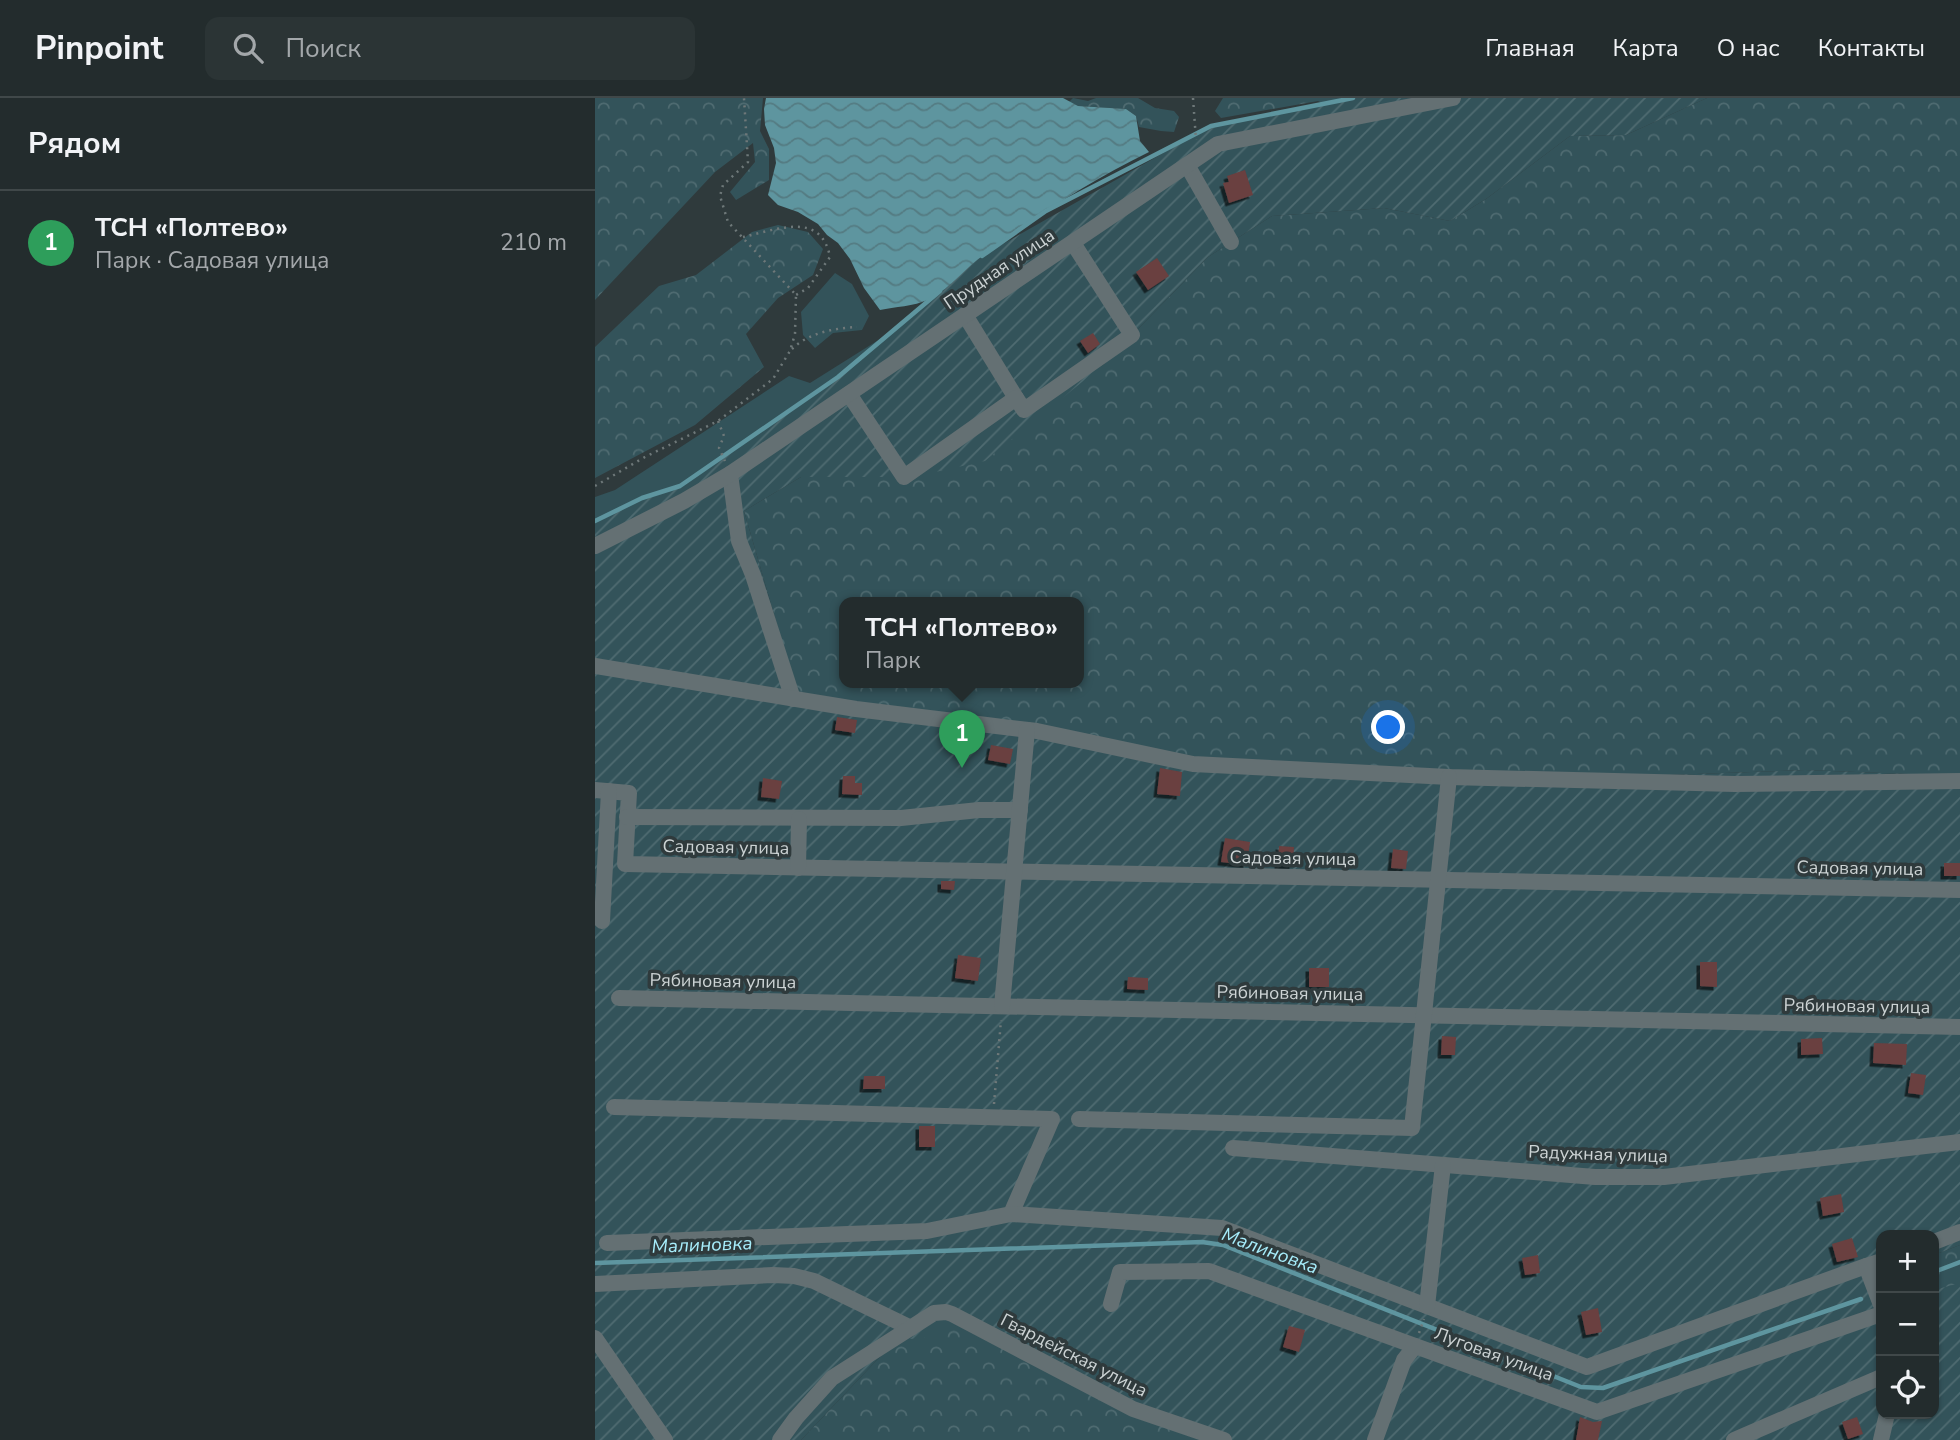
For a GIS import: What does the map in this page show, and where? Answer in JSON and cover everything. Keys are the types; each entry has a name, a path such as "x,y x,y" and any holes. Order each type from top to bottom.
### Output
{"street":[{"name":"Прудная улица","path":"595,546 684,501 728,468 849,394 1218,144 1453,98"},
{"path":"1187,165 1231,242"},
{"path":"965,315 1024,410 1132,335 1073,243"},
{"path":"849,394 904,477 1016,398"},
{"path":"728,468 739,541 753,575 793,699"},
{"path":"595,666 856,709 1027,730 1193,764 1449,777 1735,784 1960,781"},
{"path":"1002,1006 1027,730"},
{"path":"1079,1119 1412,1128 1449,777"},
{"path":"602,921 602,791 629,793 627,817 901,818 979,810 1020,810"},
{"name":"Садовая улица","path":"627,817 625,864 1960,890"},
{"path":"798,868 799,819"},
{"name":"Рябиновая улица","path":"619,998 1960,1027"},
{"path":"614,1107 1052,1119 1011,1214"},
{"name":"Радужная улица","path":"1233,1148 1595,1177 1664,1177 1960,1142"},
{"path":"1427,1306 1443,1165"},
{"path":"607,1243 927,1231 1011,1214 1221,1228 1587,1367 1874,1263 1879,1293"},
{"path":"1939,1240 1960,1232"},
{"name":"Луговая улица","path":"1111,1304 1120,1272 1209,1271 1597,1412 1876,1316"},
{"path":"595,1284 794,1276 814,1281 911,1328"},
{"name":"Гвардейская улица","path":"780,1440 832,1378 934,1313 946,1312 1133,1409 1224,1440"},
{"path":"595,1338 665,1440"},
{"path":"1375,1440 1404,1360 1415,1346"},
{"path":"1734,1440 1876,1379"},
{"path":"1881,1440 1886,1419"}],"path":[{"path":"744,98 748,162 723,185 720,196 729,222 796,296 795,334 790,351"},
{"path":"1193,98 1197,137"},
{"path":"743,237 801,225 815,232 827,243 830,257 808,288 796,296"},
{"path":"595,486 645,457 718,421 773,379 790,351 799,342 842,328 857,327"},
{"path":"718,421 724,436 719,449 728,468"},
{"path":"993,1117 1002,1006"},
{"path":"1415,1346 1427,1306"}],"green space":[{"path":"595,98 763,98 760,131 769,149 769,180 736,200 730,192 755,162 753,143 715,172 595,300"},
{"path":"1073,98 1088,101 1096,98 1138,98 1155,108 1174,111 1179,117 1174,132 1161,131 1139,127 1136,116 1126,109 1078,106 1069,102"},
{"path":"1223,98 1402,98 1336,110 1318,101 1221,118 1215,111"},
{"path":"1353,98 1707,98 1626,135 1570,136 1486,199 1450,221 1384,208 1272,216 1208,257 1103,365 985,461 913,477 801,477 744,511 796,690 814,702 1128,750 1274,766 1584,778 1805,770 1960,776 1960,1245 1939,1253 1939,1230 1876,1230 1876,1419 1939,1419 1939,1289 1960,1283 1960,1440 1224,1440 1133,1409 952,1314 924,1338 896,1340 801,1440 595,1440 595,521 642,498 680,486 838,377 980,257 1211,126"},
{"path":"1707,98 1960,98 1960,776 1805,770 1584,778 1274,766 1128,750 814,702 796,690 744,511 801,477 913,477 1103,365 1208,257 1272,216 1384,208 1450,221 1486,199 1570,136 1626,135"},
{"path":"1141,175 686,488 595,532 595,497 615,490 789,376 810,383"},
{"path":"778,225 808,232 823,249 813,275 778,298 746,334 764,367 695,425 595,478 595,347 659,286 696,275 752,232"},
{"path":"835,273 852,284 869,316 862,330 833,333 815,348 803,335 801,312"},
{"path":"1960,1245 1960,1440 1939,1419 1939,1253"},
{"path":"952,1314 1224,1440 801,1440 896,1340"}],"water":[{"path":"766,98 1063,98 1078,106 1126,109 1136,116 1140,141 1149,152 1084,187 1042,214 981,257 935,296 917,304 880,310 838,243 818,224 798,212 778,205 768,195 776,163 774,148 765,125"}],"building":[{"path":"1245,170 1253,195 1229,203 1223,183 1229,182 1227,176"},
{"path":"1157,258 1169,276 1148,290 1136,272"},
{"path":"1093,333 1100,344 1088,353 1080,341"},
{"path":"837,717 857,720 855,733 835,730"},
{"path":"991,745 1013,749 1010,764 988,760"},
{"path":"1160,768 1182,772 1180,796 1157,794"},
{"path":"843,776 855,776 855,783 862,783 862,795 842,794"},
{"path":"763,778 782,781 779,799 761,797"},
{"path":"1225,838 1250,842 1247,865 1221,862"},
{"path":"1279,846 1294,847 1293,866 1278,866"},
{"path":"1393,849 1408,851 1406,869 1391,868"},
{"path":"1944,863 1960,863 1960,876 1944,876"},
{"path":"941,881 955,881 954,890 941,889"},
{"path":"958,955 981,958 978,981 955,978"},
{"path":"1700,962 1717,962 1717,987 1700,986"},
{"path":"1309,968 1329,968 1329,987 1309,987"},
{"path":"1128,977 1148,978 1148,990 1127,989"},
{"path":"1442,1036 1456,1037 1455,1055 1441,1055"},
{"path":"1822,1038 1823,1054 1801,1055 1801,1039"},
{"path":"1874,1043 1907,1044 1906,1065 1873,1063"},
{"path":"1911,1073 1926,1075 1923,1095 1908,1093"},
{"path":"864,1076 885,1076 885,1089 863,1089"},
{"path":"919,1126 935,1126 935,1147 919,1147"},
{"path":"1841,1194 1844,1212 1823,1216 1820,1198"},
{"path":"1852,1238 1858,1257 1837,1262 1832,1244"},
{"path":"1538,1255 1540,1273 1525,1275 1522,1258"},
{"path":"1598,1308 1602,1332 1586,1335 1581,1312"},
{"path":"1289,1326 1305,1330 1299,1352 1283,1347"},
{"path":"1580,1417 1593,1422 1602,1421 1598,1440 1576,1440"},
{"path":"1857,1417 1863,1434 1848,1439 1842,1422"}],"waterway":[{"path":"982,256 1046,211 1211,126 1353,98"},
{"path":"595,521 642,498 680,486 838,377 940,291"},
{"name":"Малиновка","path":"595,1263 1202,1242 1223,1245 1581,1387 1603,1388 1861,1299"},
{"name":"Малиновка","path":"1939,1270 1960,1262"}],"place":[{"name":"ТСН «Полтево»","path":"962,768"}]}
